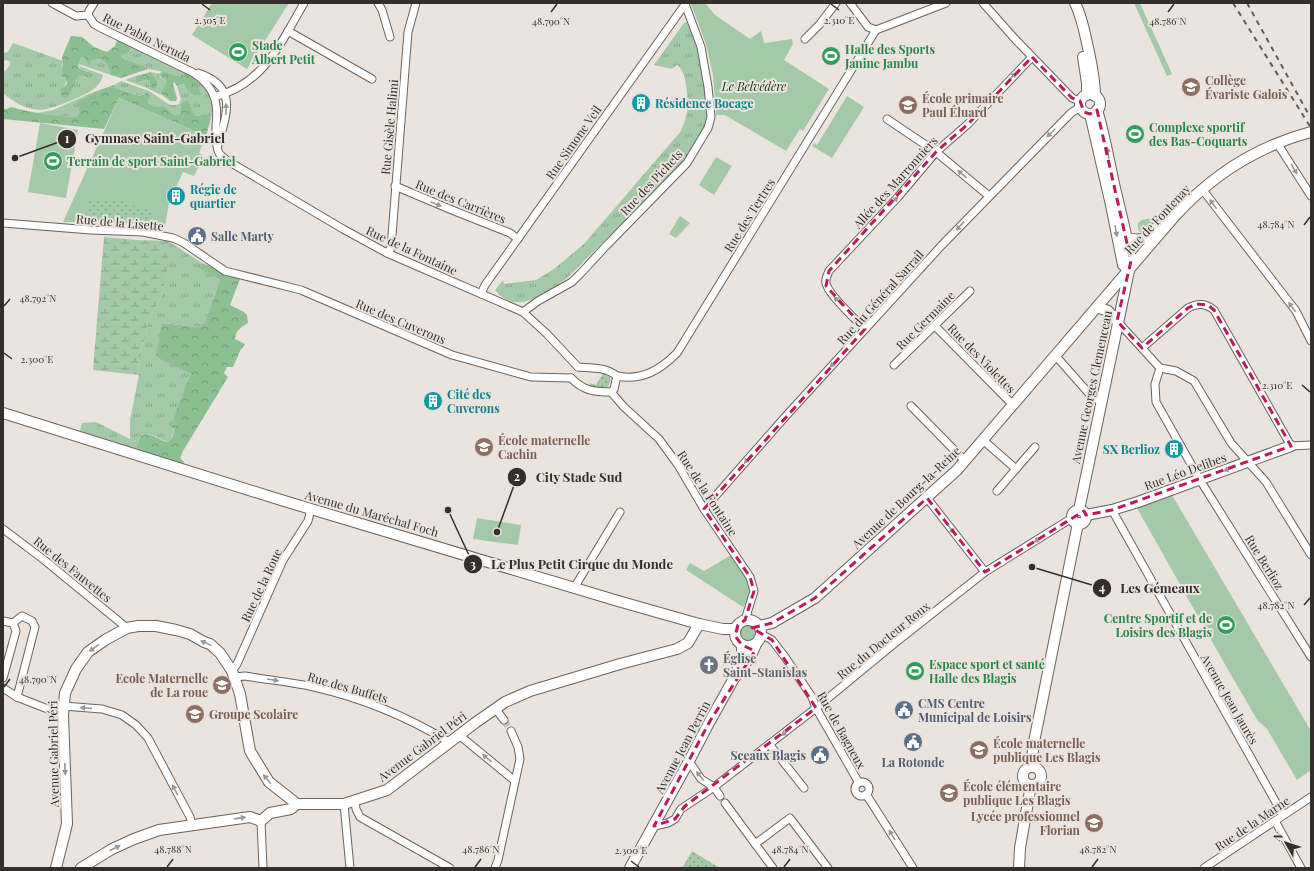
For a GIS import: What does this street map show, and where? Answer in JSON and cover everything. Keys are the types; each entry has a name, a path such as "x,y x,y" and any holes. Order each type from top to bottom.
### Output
{"street":[{"name":"Rue Pablo Neruda","path":"52,3 76,16 88,15 94,24 99,27 192,72 208,77 222,89 225,95"},
{"path":"88,15 88,11 94,3"},
{"path":"214,97 225,95 238,88 266,66 304,3"},
{"path":"378,3 382,10 390,37"},
{"name":"Rue Gisèle Halimi","path":"387,253 391,248 408,32 416,3"},
{"name":"Rue Simone Veil","path":"481,294 485,285 685,3"},
{"name":"Rue des Pichets","path":"523,312 538,301 577,278 687,163 708,128 711,117 708,87 701,47 685,3"},
{"path":"806,39 836,3"},
{"path":"850,3 868,27 876,30 946,3"},
{"path":"983,3 1072,98 1099,102 1094,112 1123,265 1128,270"},
{"path":"1075,3 1076,20 1087,83 1084,112 1094,112"},
{"name":"Rue des Tertres","path":"617,376 632,378 642,375 665,365 677,353 876,30"},
{"path":"288,31 372,79"},
{"name":"Allée des Marronniers","path":"865,329 826,286 826,279 829,271 898,197 936,152 968,124 1032,57"},
{"name":"Rue Pablo Neruda","path":"192,72 204,81 212,91 217,114 215,137 217,147"},
{"path":"217,147 227,113 225,95"},
{"name":"Rue du Général Sarrail","path":"704,509 865,329 989,196 1071,113 1086,100"},
{"name":"Avenue Georges Clemenceau","path":"1082,512 1101,401 1131,261 1107,148 1094,112"},
{"path":"887,120 936,152 989,196"},
{"name":"Rue de Fontenay","path":"1128,270 1174,217 1202,190 1244,160 1277,143 1311,132"},
{"path":"1277,143 1311,196"},
{"name":"Rue de la Fontaine","path":"217,147 220,154 228,161 343,230 387,253 523,312 547,334 578,367"},
{"name":"Rue des Carrières","path":"395,186 510,233 518,239"},
{"path":"1202,190 1296,311 1311,341"},
{"path":"1126,238 1142,240 1147,238 1160,224 1174,217"},
{"name":"Rue de la Lisette","path":"3,223 91,230 143,232 173,238 184,243 225,271"},
{"name":"Avenue de Bourg-la-Reine","path":"760,630 815,598 957,470 1128,270"},
{"name":"Rue des Cuverons","path":"225,271 301,290 460,357 531,377 571,378"},
{"name":"Rue Germaine","path":"894,365 970,291"},
{"path":"1142,348 1188,308 1196,304 1208,305 1214,310 1291,446 1311,445"},
{"path":"1097,306 1108,311 1160,368 1176,371 1194,381 1228,438 1266,482 1311,556"},
{"name":"Rue des Violettes","path":"935,326 1013,406"},
{"path":"1055,356 1092,397 1101,401"},
{"path":"578,367 597,368 611,371 617,376 614,389 611,392 587,390 578,386 571,378 578,367"},
{"name":"Rue Berlioz","path":"1160,368 1155,384 1156,402 1200,480 1311,657"},
{"name":"Rue de la Fontaine","path":"611,392 624,407 658,439 678,465 704,509 750,577 754,591 745,620"},
{"path":"911,406 965,461"},
{"name":"Avenue du Maréchal Foch","path":"3,413 311,509 574,588 699,624 724,629 735,629"},
{"path":"983,440 1016,469"},
{"name":"Rue Léo Delibes","path":"1082,512 1112,510 1200,480 1291,446"},
{"path":"997,491 1035,447"},
{"path":"927,498 986,572"},
{"name":"Rue de la Roue","path":"233,674 282,560 308,521 311,509"},
{"name":"Avenue Jean Jaurès","path":"1112,510 1283,815"},
{"path":"574,588 620,512"},
{"path":"1019,868 1020,848 1031,785 1038,781 1040,776 1037,768 1031,767 1034,742 1075,521 1082,523 1085,521 1082,512"},
{"name":"Rue du Docteur Roux","path":"714,787 816,708 895,643 986,572 1075,521"},
{"name":"Rue des Fauvettes","path":"3,529 127,628"},
{"path":"3,621 13,623 22,616 32,620 35,627 17,697"},
{"path":"745,620 751,620 760,630 760,639 756,644 751,646 742,645 738,642 735,636 735,629 745,620"},
{"path":"3,678 16,631 13,623"},
{"name":"Avenue Gabriel Péri","path":"56,868 67,824 63,710 65,693 76,669 88,652 105,640 127,628 138,626 156,626 190,634 210,644 220,653 233,674 240,694 250,751 269,782 297,804 344,804 387,790 495,708 520,695 620,664 677,649 688,643 699,624"},
{"name":"Rue de Bagneux","path":"760,630 772,640 812,697 816,708 859,783 856,786 856,791 860,795 868,797 913,868"},
{"name":"Avenue Jean Perrin","path":"630,868 733,680 751,656 756,644"},
{"name":"Avenue Jean Perrin","path":"733,680 742,655 742,645"},
{"path":"3,657 11,648"},
{"name":"Rue des Buffets","path":"233,674 314,687 358,700 389,711 449,742"},
{"path":"3,688 17,697 63,710 102,709 122,715 136,725 148,738 190,817 192,825"},
{"path":"495,708 504,720"},
{"path":"495,868 520,759 518,747 511,731"},
{"path":"458,736 515,781"},
{"path":"769,744 804,788"},
{"path":"689,761 702,779 714,787 720,796"},
{"path":"654,826 668,823 675,819 681,809 714,787"},
{"name":"Rue de la Marne","path":"1204,868 1311,796"},
{"path":"355,801 356,809 360,817 450,868"},
{"path":"725,803 773,868"},
{"path":"260,821 270,813 290,809 297,804"},
{"path":"344,804 350,868"},
{"path":"81,868 112,849 159,830 250,817 260,821"},
{"path":"755,844 790,818 828,868"},
{"path":"260,821 263,868"},
{"path":"1275,821 1302,868"}],"highlighted area":[{"path":"1032,57 1072,98 1080,101 1084,112 1090,114 1097,110 1131,261 1117,321 1142,348 1188,308 1196,304 1208,305 1214,310 1291,446 1112,510 1086,515 1084,511 985,572 927,498 815,598 772,623 752,628 772,640 816,708 685,806 675,819 654,826 710,721 755,651 742,645 735,636 738,625 745,620 754,591 750,577 704,509 865,329 826,286 829,271 936,152 968,124"}],"green space":[{"name":"Stade Albert Petit","path":"212,3 289,3 247,69 192,35"},
{"name":"Le Belvédère","path":"705,3 715,15 750,39 761,31 764,43 792,39 793,44 784,60 829,89 803,131 800,129 786,151 725,115 716,115 713,75 706,44 691,4"},
{"path":"1134,3 1140,3 1172,74 1167,76"},
{"path":"687,22 698,47 708,114 702,133 684,162 566,279 545,293 529,300 513,302 501,296 495,290 503,280 504,284 536,280 554,269 584,244 681,131 688,108 683,73 677,65 672,69 654,65 684,23"},
{"path":"71,36 82,37 94,47 107,52 115,46 117,40 132,47 128,53 121,54 121,58 145,66 148,69 121,78 111,75 106,63 101,59 93,60 89,65 84,57 81,58 78,67 91,73 91,76 89,78 81,75 76,80 71,92 68,95 61,95 61,89 67,83 61,72 63,64 62,57"},
{"path":"13,43 63,61 61,72 67,80 64,87 74,84 75,79 80,75 85,75 89,78 88,71 80,69 79,66 103,75 102,79 91,91 60,105 40,110 24,107 3,93 3,71 5,71 10,65 10,62 7,60 3,61 3,53 8,52"},
{"path":"132,47 187,74 185,76 174,76 165,72 148,69 145,66 121,58 121,54 131,51"},
{"path":"84,57 86,62 101,59 106,63 111,75 79,64 81,58"},
{"path":"163,71 175,76 187,74 193,77 202,95 194,95 188,91 184,84 177,86 174,82 173,84 177,98 176,101 170,101 160,93 166,84 166,81 159,75"},
{"path":"151,72 159,74 159,76 166,81 166,84 160,93 161,95 125,80 136,76 135,81 137,83 147,80 150,82 149,85 157,81"},
{"path":"151,72 157,81 157,86 155,89 150,87 150,82 148,81 145,80 137,83 135,81 136,76"},
{"path":"193,77 204,85 210,94 212,100 211,118 209,116 199,116 194,114 190,109 190,105 180,107 180,114 174,115 169,111 154,107 149,103 144,94 141,96 116,88 114,85 121,81 149,91 170,105 176,105 179,104 181,99 177,86 185,84 188,91"},
{"path":"114,85 116,88 140,96 147,93 150,96 148,101 152,106 163,106 174,115 180,114 181,104 188,101 192,111 195,114 198,116 206,114 211,118 206,136 119,98 104,129 3,119 3,109 11,107 43,114 76,117 79,114 77,101 93,94 94,92"},
{"path":"94,92 93,94 77,101 79,114 76,117 37,113 53,110"},
{"path":"847,96 864,107 832,158 812,146 814,143 817,145"},
{"path":"119,98 206,136 199,153 204,156 194,176 183,172 169,203 165,226 104,222 63,222"},
{"name":"Terrain de sport Saint-Gabriel","path":"40,123 78,130 66,198 28,192"},
{"path":"716,157 732,166 714,195 699,185"},
{"path":"88,199 128,200 127,204 152,210 152,219 86,217"},
{"path":"680,216 690,223 676,238 669,234"},
{"path":"1154,218 1155,220 1154,224 1145,233 1140,232 1138,229 1138,223 1142,220"},
{"path":"104,237 168,241 168,269 162,294 148,321 144,342 138,355 139,375 93,370"},
{"path":"168,241 202,263 200,268 220,280 205,322 199,327 163,323 186,371 192,374 176,412 173,421 173,435 169,442 148,434 144,434 140,436 136,452 131,450 131,447 80,431 82,423 96,422 130,439 130,420 139,375 138,355 144,342 148,321 162,294 168,269"},
{"path":"202,263 240,279 230,305 247,315 248,323 241,327 236,333 235,339 245,344 233,367 227,367 224,373 228,377 183,451 180,458 184,462 182,467 136,452 140,436 144,434 148,434 169,442 173,436 174,429 169,425 169,422 173,420 191,374 162,360 156,355 162,323 199,327 205,322 220,280 199,268"},
{"path":"604,372 610,378 608,387 605,389 590,387 590,383 596,385"},
{"name":"Centre Sportif et de Loisirs des Blagis","path":"1172,495 1311,731 1311,770 1297,780 1267,729 1258,721 1137,508"},
{"path":"477,518 521,525 518,545 473,539"},
{"path":"731,555 744,573 749,586 747,600 743,607 686,570 690,563 704,571"},
{"path":"748,625 755,630 756,633 751,640 748,641 741,636 740,633 745,626"},
{"path":"692,851 720,868 682,868"}],"tunnel":[{"path":"504,720 511,731"}],"railway":[{"path":"1233,3 1311,128"},
{"path":"1247,3 1309,115"}],"place":[{"name":"Stade Albert Petit","path":"238,52"},
{"name":"Halle des Sports Janine Jambu","path":"831,56"},
{"name":"Collège Évariste Galois","path":"1191,87"},
{"name":"Résidence Bocage","path":"641,103"},
{"name":"École primaire Paul Éluard","path":"908,105"},
{"name":"Complexe sportif des Bas-Coquarts","path":"1135,134"},
{"name":"Gymnase Saint-Gabriel","path":"15,158"},
{"name":"Terrain de sport Saint-Gabriel","path":"53,161"},
{"name":"Régie de quartier","path":"176,196"},
{"name":"Salle Marty","path":"197,236"},
{"name":"Cité des Cuverons","path":"433,401"},
{"name":"École maternelle Cachin","path":"484,447"},
{"name":"SX Berlioz","path":"1174,449"},
{"name":"Le Plus Petit Cirque du Monde","path":"448,510"},
{"name":"City Stade Sud","path":"497,532"},
{"name":"Les Gémeaux","path":"1032,567"},
{"name":"Centre Sportif et de Loisirs des Blagis","path":"1226,625"},
{"name":"Église Saint-Stanislas","path":"709,665"},
{"name":"Espace sport et santé Halle des Blagis","path":"915,671"},
{"name":"Ecole Maternelle de La roue","path":"222,685"},
{"name":"CMS Centre Municipal de Loisirs","path":"904,710"},
{"name":"Groupe Scolaire","path":"195,714"},
{"name":"La Rotonde","path":"913,742"},
{"name":"École maternelle publique Les Blagis","path":"979,750"},
{"name":"Sceaux Blagis","path":"820,755"},
{"name":"École élémentaire publique Les Blagis","path":"949,793"},
{"name":"Lycée professionnel Florian","path":"1094,823"}]}
